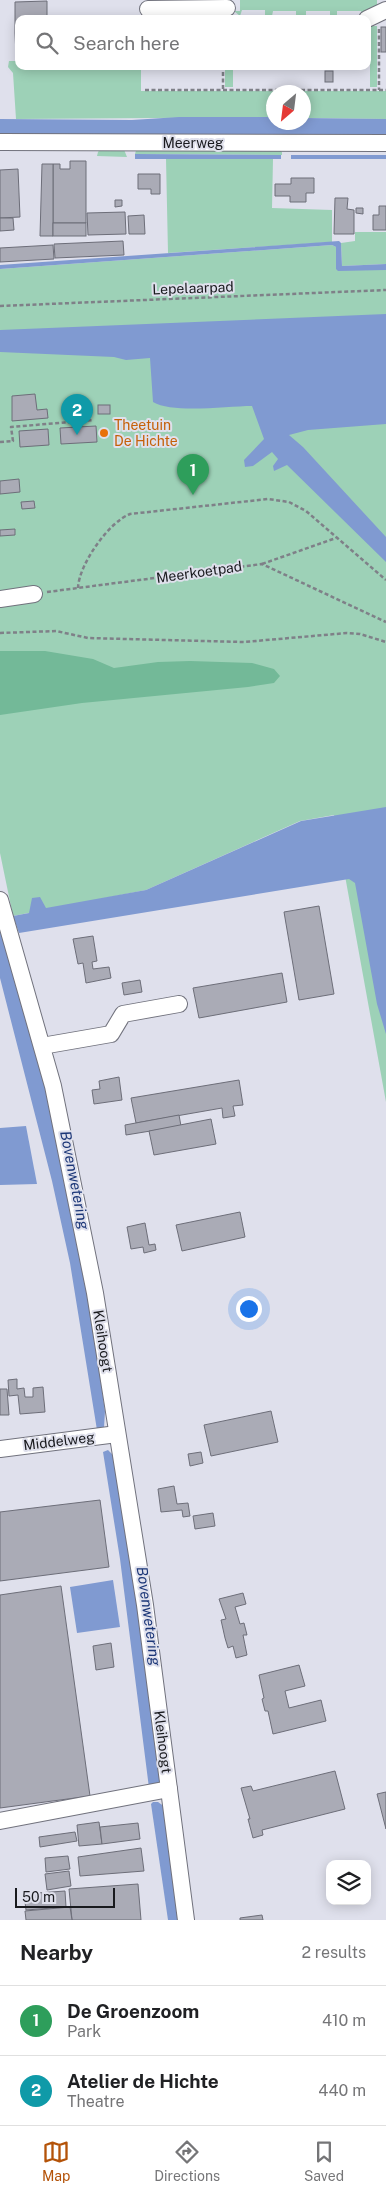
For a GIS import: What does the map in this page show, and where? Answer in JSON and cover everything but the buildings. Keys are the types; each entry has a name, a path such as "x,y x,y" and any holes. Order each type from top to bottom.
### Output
{"street":[{"path":"148,9 229,9"},
{"name":"Meerweg","path":"0,142 386,143"},
{"path":"0,599 34,594"},
{"name":"Kleihoogt","path":"0,900 54,1086 96,1293 145,1605 186,1920"},
{"path":"42,1046 111,1034 123,1014 178,1004"},
{"name":"Middelweg","path":"0,1449 117,1434"},
{"name":"Kleihoogt","path":"0,1821 169,1790"}],"path":[{"path":"377,14 379,90"},
{"path":"223,70 223,89"},
{"path":"145,90 386,90"},
{"name":"Lepelaarpad","path":"0,306 386,290"},
{"path":"0,442 13,441 11,427 94,420"},
{"path":"78,588 81,572 106,533 116,522 130,514 278,499 306,511 386,580"},
{"path":"262,564 336,538"},
{"name":"Meerkoetpad","path":"34,594 262,564 386,622"},
{"path":"0,633 56,631 88,638 244,642 347,633 360,634 386,642"}],"green space":[{"path":"240,0 377,0 377,5 364,15 361,15 361,11 337,11 337,15 330,15 330,11 306,11 306,15 296,15 296,11 273,11 272,15 265,15 265,10 242,10 239,15 234,11 240,11"},
{"path":"371,26 377,26 377,87 370,87"},
{"path":"9,61 15,61 15,70 141,70 141,91 266,91 266,117 16,119 13,73 8,67"},
{"path":"225,70 233,70 233,87 225,87"},
{"path":"311,91 386,91 386,119 311,118"},
{"path":"102,147 123,147 127,157 97,156"},
{"path":"137,147 277,148 282,152 282,155 135,154"},
{"path":"166,159 273,159 272,208 332,210 332,242 168,253"},
{"path":"355,232 386,232 386,264 342,266 341,243 355,241"},
{"path":"332,245 336,247 340,269 386,267 386,1102 334,815 300,821 146,890 13,916 0,853 0,269"},
{"path":"0,651 45,651 93,659 114,668 158,662 252,663 274,669 280,676 274,683 248,687 82,703 0,715"}],"water":[{"path":"179,117 266,117 266,130 311,130 311,118 386,119 386,134 0,134 0,119 132,120"},
{"path":"135,154 281,155 281,159 135,159"},
{"path":"291,155 386,155 386,159 291,159"},
{"path":"339,241 341,243 342,266 386,264 386,270 338,271 336,269 336,247 332,245 0,269 0,265"},
{"path":"386,314 386,424 308,430 289,435 303,447 386,537 386,562 287,465 274,471 273,466 278,459 272,452 253,466 245,467 244,460 264,439 252,406 187,409 162,406 153,402 150,358 126,360 114,357 0,352 0,330"},
{"path":"386,807 386,1034 377,1004 355,883 349,879 19,933 13,916 29,913 32,898 40,897 46,908 146,890 301,821"},
{"path":"0,918 37,1046 82,1251 105,1411 104,1428 97,1430 70,1263 52,1181 0,978"},
{"path":"26,1126 37,1184 0,1185 0,1128"},
{"path":"108,1450 113,1455 131,1554 164,1786 149,1788 120,1559 103,1452"},
{"path":"113,1580 120,1627 77,1633 70,1587"},
{"path":"158,1802 165,1807 180,1920 168,1920 151,1804"}],"place":[{"name":"Theetuin De Hichte","path":"104,433"},
{"name":"Atelier de Hichte","path":"77,435"},
{"name":"De Groenzoom","path":"193,495"}],"water label":[{"name":"Bovenwetering","path":"75,1180"},
{"name":"Bovenwetering","path":"149,1616"}]}
